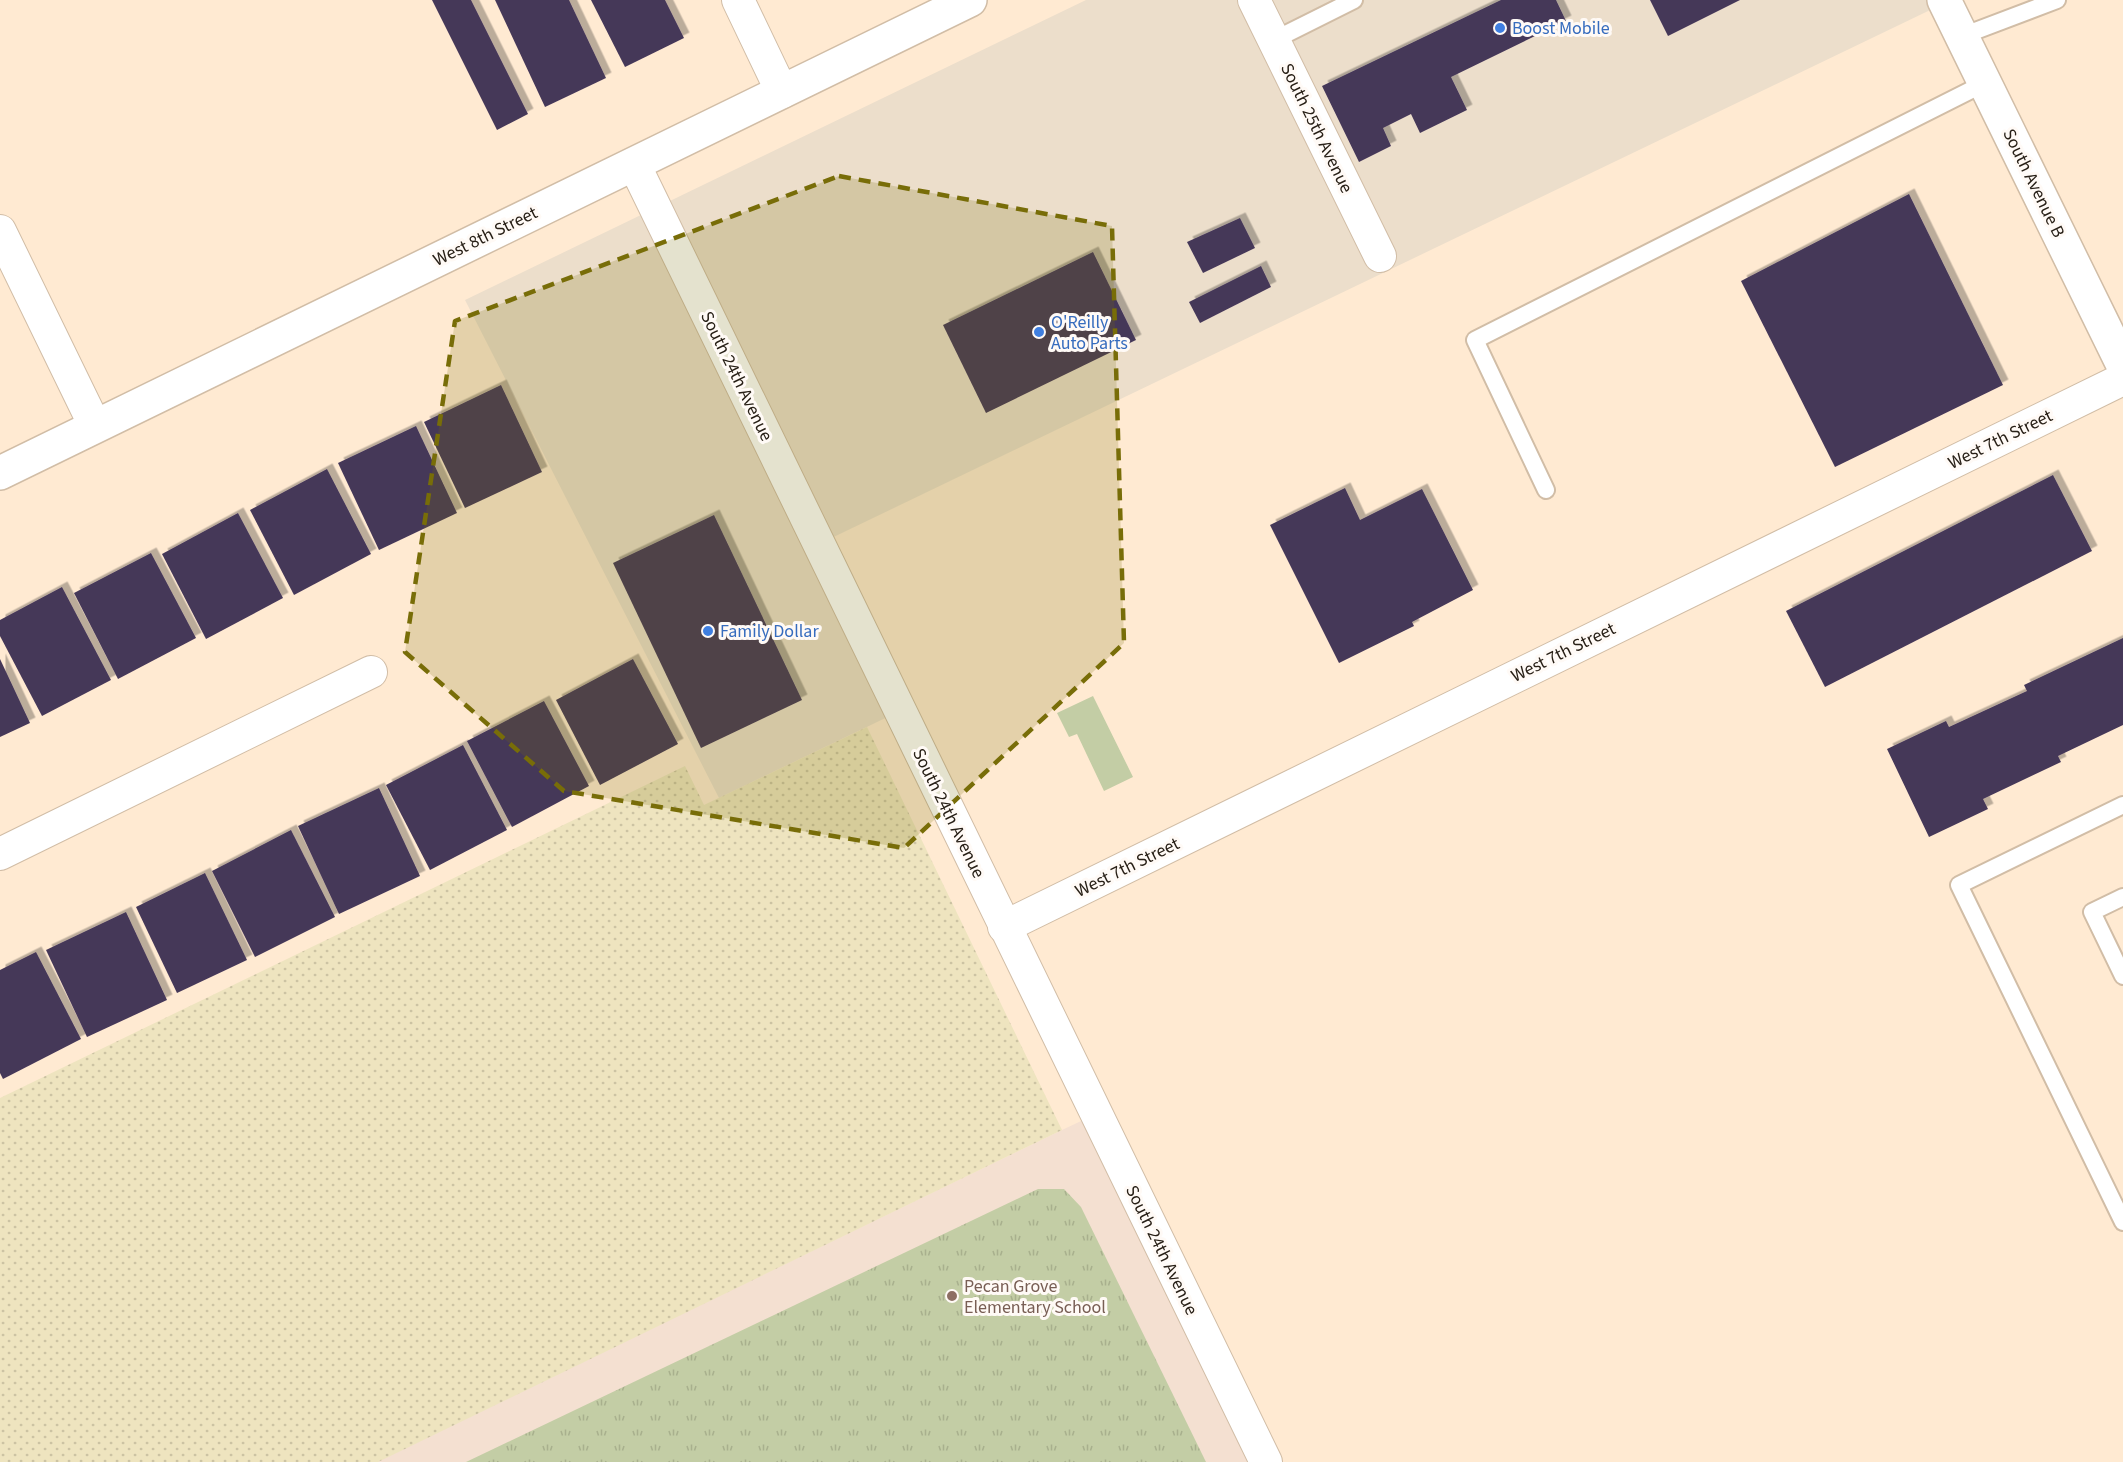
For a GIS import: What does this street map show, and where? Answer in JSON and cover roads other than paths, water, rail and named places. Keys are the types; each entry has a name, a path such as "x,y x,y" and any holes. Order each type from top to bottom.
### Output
{"main road":[{"name":"West 8th Street","path":"0,473 970,0"},
{"name":"South Avenue B","path":"1944,0 2123,365"}],"street":[{"path":"738,0 782,92"},
{"name":"South 25th Avenue","path":"1254,0 1380,256"},
{"name":"South 24th Avenue","path":"634,164 1266,1462"},
{"path":"0,231 95,426"},
{"name":"West 7th Street","path":"1004,927 2123,379"},
{"path":"0,854 371,672"}],"lane":[{"path":"1274,40 1354,0"},
{"path":"1962,36 2057,0"},
{"path":"1546,489 1475,340 1985,83"},
{"path":"2123,805 1959,885 2123,1222"},
{"path":"2123,897 2092,912 2123,976"}],"place":[{"name":"Boost Mobile","path":"1500,28"},
{"name":"O'Reilly Auto Parts","path":"1039,332"},
{"name":"Family Dollar","path":"708,631"},
{"name":"Pecan Grove Elementary School","path":"952,1296"}]}
